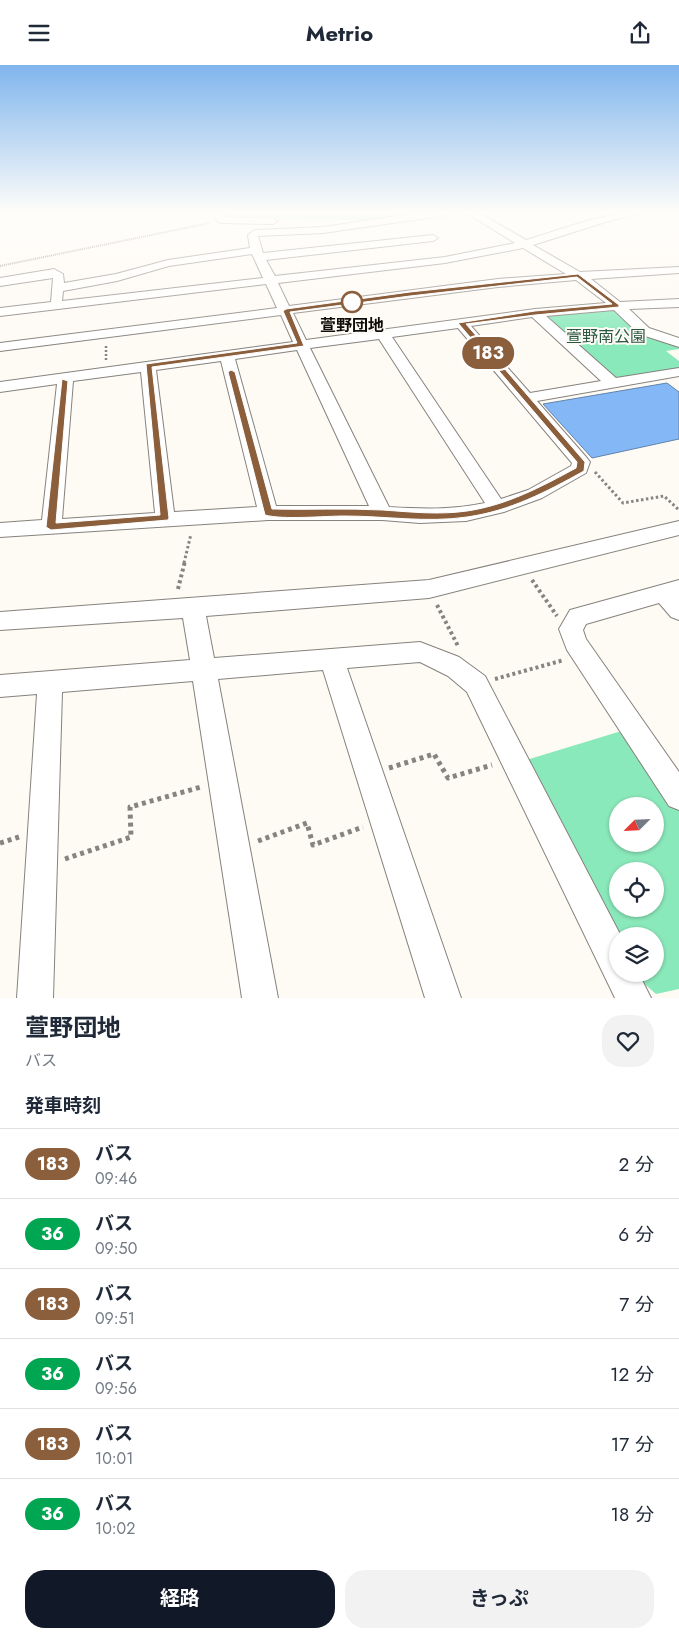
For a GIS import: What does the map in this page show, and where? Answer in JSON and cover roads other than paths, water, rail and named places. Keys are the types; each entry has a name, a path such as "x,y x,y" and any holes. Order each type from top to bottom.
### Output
{"street":[{"path":"58,288 117,277 168,263 243,256"},
{"path":"259,256 382,513"},
{"path":"0,312 445,260 469,256"},
{"path":"544,256 578,276 617,306 644,331 679,343"},
{"path":"0,347 498,283 679,270"},
{"path":"0,282 54,273 59,277 56,306"},
{"path":"0,387 148,365 535,313 617,306 678,304"},
{"path":"535,313 612,383"},
{"path":"0,530 165,518 268,513 457,515 497,507 535,494 580,469 581,462 461,323"},
{"path":"383,334 497,507"},
{"path":"227,355 268,513"},
{"path":"148,365 165,518"},
{"path":"527,398 679,372"},
{"path":"51,527 65,381"},
{"path":"0,621 183,609 429,589 679,528"},
{"path":"674,598 578,617 571,629 579,648 679,796"},
{"path":"183,609 203,670 260,998"},
{"path":"0,686 420,652 446,660 464,671 476,684 609,948"},
{"path":"332,660 443,998"},
{"path":"35,998 50,681"},
{"path":"625,982 633,998"}],"water":[{"path":"667,383 679,392 679,439 592,458 543,404"}],"place":[{"name":"萱野団地","path":"352,302"}],"park label":[{"name":"萱野南公園","path":"606,336"}]}
